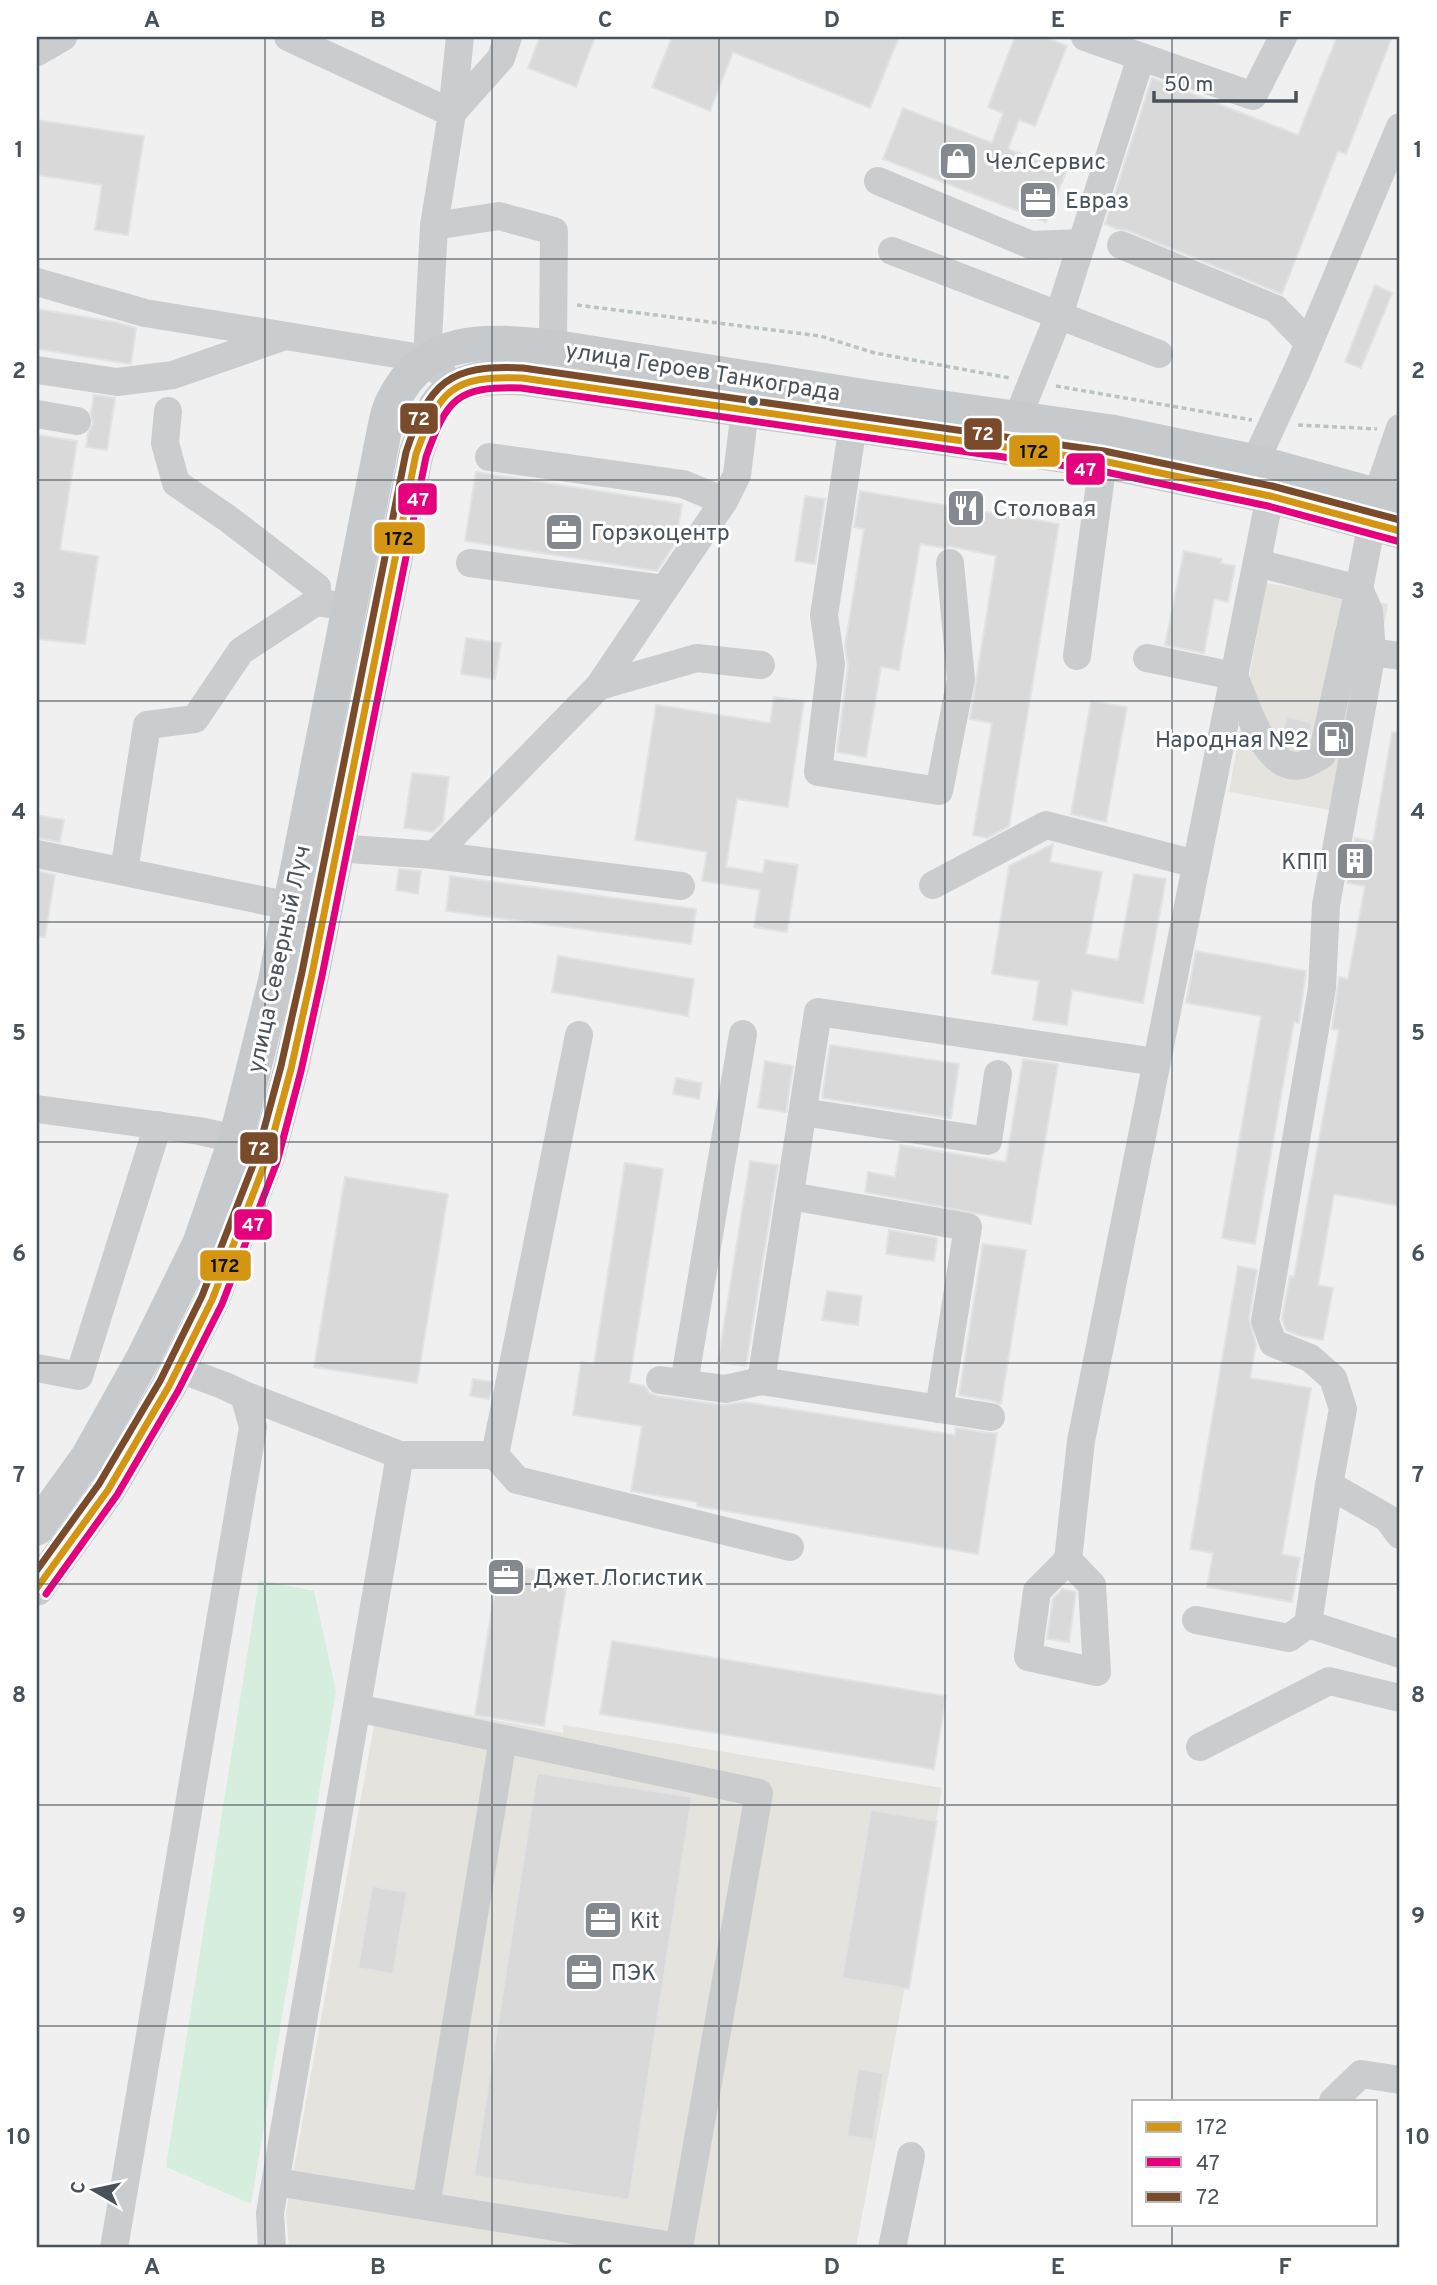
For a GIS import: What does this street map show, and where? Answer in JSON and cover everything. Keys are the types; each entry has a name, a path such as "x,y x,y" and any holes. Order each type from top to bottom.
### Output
{"main road":[{"name":"улица Героев Танкограда","path":"427,359 456,346 500,342 553,347 1111,432 1255,462 1387,513"},
{"name":"улица Северный Луч","path":"37,1528 88,1457 144,1357 200,1243 236,1139 254,1071 290,906 391,403 403,383 427,359"},
{"name":"улица Героев Танкограда","path":"454,386 490,376 522,378 1103,461 1270,496 1387,513"},
{"name":"улица Северный Луч","path":"37,1588 108,1490 177,1368 212,1300 267,1158 291,1069 416,454 432,411 454,386"}],"street":[{"path":"37,52 63,37"},
{"path":"288,37 452,113"},
{"path":"427,359 434,226 452,113 460,37"},
{"path":"452,113 500,58 508,37"},
{"path":"1084,37 1253,96 1283,37"},
{"path":"1017,419 1059,315 1140,57"},
{"path":"1255,462 1309,343 1400,127"},
{"path":"878,181 1031,245 1082,243"},
{"path":"434,226 499,216 554,231 553,347"},
{"path":"1121,246 1276,309 1309,343"},
{"path":"892,251 1158,354"},
{"path":"37,282 145,313 427,359 454,386"},
{"path":"37,370 117,382 173,375 287,335"},
{"path":"435,855 599,686 724,500 737,475 745,410"},
{"path":"168,411 165,443 176,483 227,518 317,587 316,601"},
{"path":"37,414 76,421"},
{"path":"853,425 824,615 831,664 818,772 939,791 961,679 950,563"},
{"path":"1234,676 1263,745 1279,762 1300,766 1322,755 1359,589 1387,513 1400,429"},
{"path":"489,457 683,484 724,500"},
{"path":"1077,656 1103,461"},
{"path":"1068,1560 1081,1441 1270,496"},
{"path":"470,563 664,589"},
{"path":"1257,563 1359,589"},
{"path":"1196,1620 1289,1638 1308,1624 1343,1409 1333,1378 1310,1358 1273,1343 1265,1321 1322,988 1326,905 1372,652 1369,611 1359,589"},
{"path":"124,871 147,725 195,719 241,651 316,601 350,607"},
{"path":"1372,652 1400,656"},
{"path":"1147,658 1234,676"},
{"path":"599,686 697,659 761,665"},
{"path":"933,884 1046,825 1196,864"},
{"path":"336,848 435,855 681,886"},
{"path":"37,854 290,906"},
{"path":"761,1381 818,1012 1156,1062"},
{"path":"743,1034 672,1381 725,1389 761,1381 991,1417"},
{"path":"495,1455 579,1035"},
{"path":"803,1111 988,1141 998,1074"},
{"path":"37,1109 158,1125 236,1139"},
{"path":"37,1368 79,1376 158,1125"},
{"path":"790,1196 968,1227 939,1409"},
{"path":"177,1368 400,1455 495,1455 517,1480 789,1547"},
{"path":"114,2248 253,1427 244,1395"},
{"path":"272,2248 270,2213 400,1455"},
{"path":"1329,1485 1387,1518 1400,1535"},
{"path":"1308,1624 1400,1654"},
{"path":"1200,1747 1329,1681 1400,1698"},
{"path":"276,2182 680,2248 759,1793 357,1708"},
{"path":"426,2206 503,1739"},
{"path":"1334,2100 1361,2074 1400,2080"},
{"path":"892,2248 911,2155"}],"path":[{"path":"553,303 820,336 875,353 1273,424 1400,429"}],"shaded area":[{"path":"1266,583 1388,604 1351,814 1229,792"},
{"path":"379,1698 563,1733 563,1725 942,1788 856,2248 289,2248 286,2212"}],"green space":[{"path":"259,1580 314,1591 336,1691 251,2204 166,2167"}],"building":[{"path":"540,37 595,37 576,87 528,68"},
{"path":"672,37 899,37 870,108 733,52 710,111 652,87"},
{"path":"1015,37 1044,37 1067,46 1035,126 1019,120 1008,149 1066,172 1046,222 883,159 903,108 992,143 1003,113 988,107"},
{"path":"1337,37 1392,37 1346,154 1338,151 1282,294 1127,230 1105,224 1152,78 1298,135"},
{"path":"37,120 144,136 128,235 95,230 102,185 37,175"},
{"path":"1375,285 1392,293 1361,368 1345,362"},
{"path":"37,309 136,328 131,364 37,349"},
{"path":"94,395 115,398 107,450 86,447 93,423 91,413"},
{"path":"37,435 77,441 60,550 98,556 85,644 37,639"},
{"path":"476,472 682,504 676,542 657,571 465,541"},
{"path":"860,491 1059,524 1009,826 987,838 973,835 992,723 970,719 996,556 949,546 945,548 920,544 899,670 881,667 866,757 837,752 848,666 845,646 864,529 854,527"},
{"path":"805,496 825,499 815,564 795,561"},
{"path":"1184,551 1222,559 1221,563 1235,566 1228,602 1214,599 1204,653 1165,645"},
{"path":"466,638 501,643 495,679 461,674"},
{"path":"774,697 804,701 788,807 737,799 726,867 763,873 765,860 798,865 787,932 754,927 760,890 702,881 707,852 635,840 656,705 770,723"},
{"path":"1091,701 1127,707 1106,822 1071,814"},
{"path":"1287,716 1312,723 1308,741 1282,734"},
{"path":"1392,732 1400,733 1400,1206 1334,1194 1318,1285 1333,1288 1323,1340 1286,1330 1282,1319 1290,1276 1294,1277 1339,1030 1332,1029 1339,977 1348,979 1365,886 1347,883 1355,838 1373,842"},
{"path":"412,773 449,777 443,822 433,832 404,828"},
{"path":"37,815 64,820 60,842 37,838"},
{"path":"1053,844 1050,862 1102,872 1086,954 1118,960 1134,874 1166,879 1143,1003 1072,990 1067,1025 1033,1020 1039,981 992,974 1009,866"},
{"path":"399,869 421,871 418,894 396,890"},
{"path":"37,871 55,875 45,937 37,937"},
{"path":"450,876 696,909 691,944 446,911"},
{"path":"1196,951 1306,971 1299,1023 1294,1022 1255,1244 1222,1238 1261,1016 1186,1003"},
{"path":"558,956 694,979 688,1016 552,992"},
{"path":"830,1045 959,1064 951,1118 822,1098"},
{"path":"1023,1059 1058,1064 1031,1224 865,1192 868,1172 895,1177 900,1145 1006,1162"},
{"path":"765,1061 793,1066 786,1112 758,1108"},
{"path":"676,1078 702,1083 699,1099 673,1094"},
{"path":"750,1161 778,1165 746,1366 718,1362"},
{"path":"625,1163 663,1169 629,1383 645,1386 649,1393 658,1396 723,1405 744,1402 955,1435 956,1428 997,1433 978,1554 697,1506 697,1502 631,1491 642,1426 573,1415 581,1362 594,1364"},
{"path":"345,1177 448,1194 417,1383 314,1367"},
{"path":"889,1230 937,1238 934,1261 886,1254"},
{"path":"983,1244 1026,1250 1001,1404 959,1395"},
{"path":"1238,1266 1257,1270 1249,1318 1256,1345 1250,1378 1311,1388 1282,1554 1300,1558 1292,1602 1207,1587 1213,1553 1190,1549"},
{"path":"827,1291 862,1296 858,1325 822,1320"},
{"path":"473,1379 493,1382 489,1399 470,1396"},
{"path":"499,1564 568,1575 544,1726 475,1715"},
{"path":"1062,1589 1076,1592 1069,1642 1047,1639 1053,1599"},
{"path":"612,1641 946,1696 934,1769 600,1714"},
{"path":"537,1773 692,1797 629,2200 474,2176"},
{"path":"871,1810 937,1821 909,1989 842,1978"},
{"path":"372,1886 407,1892 393,1974 358,1968"},
{"path":"858,2069 884,2073 873,2140 847,2136"}],"transit line":[{"name":"72","path":"37,1570 99,1484 160,1381 202,1296 257,1155 302,972 406,452 423,409 445,383 476,370 523,368 1104,451 1272,486 1400,520"},
{"name":"172","path":"37,1588 108,1490 169,1386 212,1300 267,1158 291,1069 312,974 416,454 432,415 451,391 463,384 479,380 522,378 1103,461 1270,496 1400,531"},
{"name":"47","path":"46,1594 117,1495 178,1391 222,1304 277,1162 322,976 426,457 441,421 457,400 482,390 521,388 1101,471 1268,506 1397,541"}],"place":[{"name":"ЧелСервис","path":"958,161"},
{"name":"Евраз","path":"1038,200"},
{"name":"Столовая","path":"966,508"},
{"name":"Горэкоцентр","path":"564,532"},
{"name":"Народная №2","path":"1336,739"},
{"name":"КПП","path":"1355,861"},
{"name":"Джет Логистик","path":"506,1577"},
{"name":"Kit","path":"603,1920"},
{"name":"ПЭК","path":"584,1972"}]}
